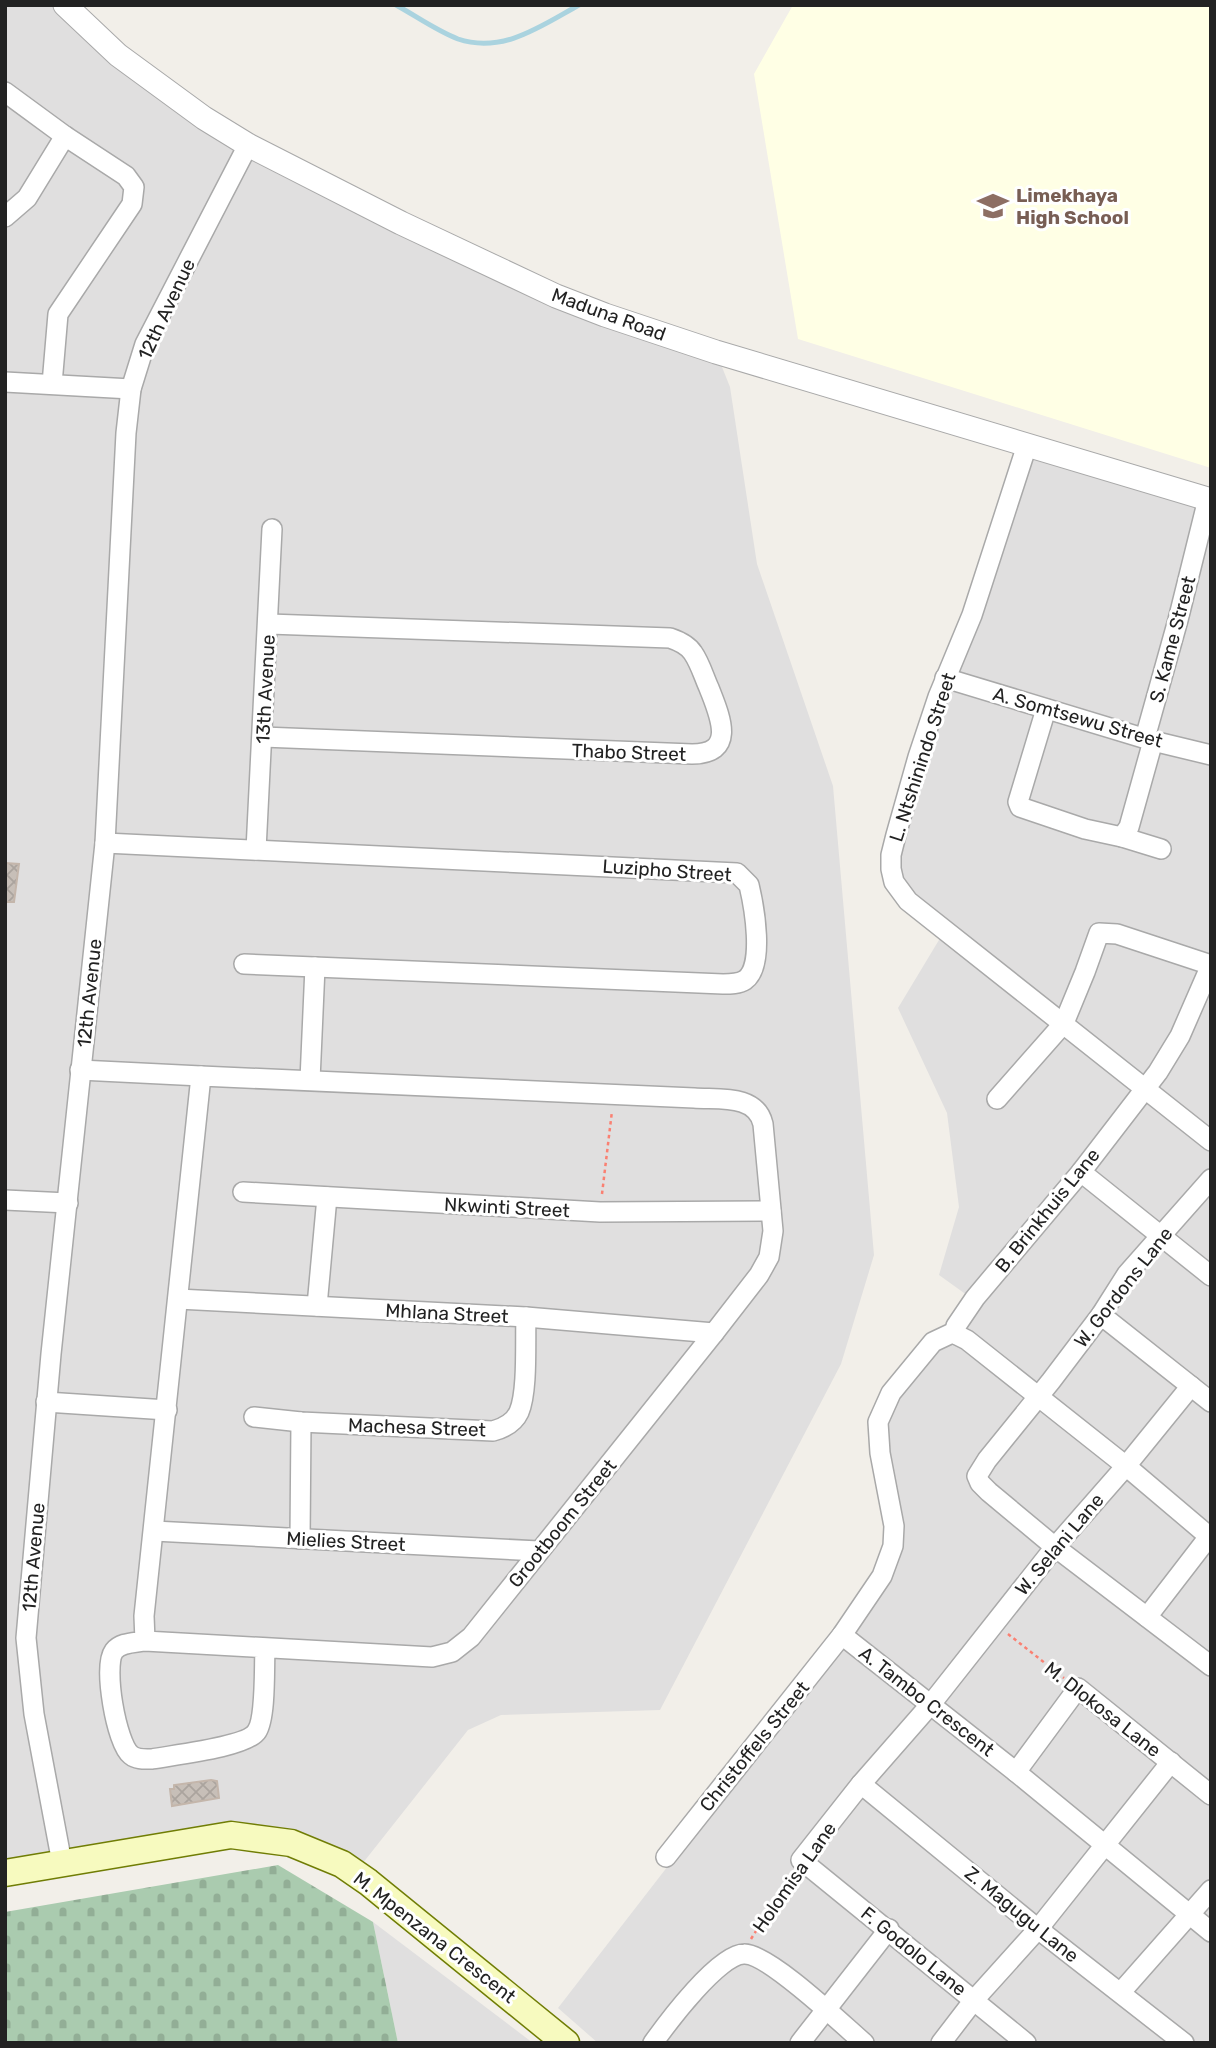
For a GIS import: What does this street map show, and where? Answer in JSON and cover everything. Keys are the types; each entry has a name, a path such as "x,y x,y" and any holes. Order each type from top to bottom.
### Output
{"main road":[{"name":"M. Mpenzana Crescent","path":"5,1873 231,1835 291,1843 342,1864 368,1882 566,2043"}],"street":[{"name":"Maduna Road","path":"65,5 118,55 204,118 248,145 377,211 556,296 716,352 1209,499"},
{"path":"5,92 126,176 134,187 132,204 58,314 52,384"},
{"path":"5,217 27,198 65,136"},
{"name":"12th Avenue","path":"62,1863 34,1714 26,1637 46,1402 105,843 124,463 131,389 145,344 248,145"},
{"path":"5,382 131,389"},
{"name":"L. Ntshinindo Street","path":"1027,444 972,615 945,678 918,757 891,855 894,883 908,901 1211,1141"},
{"name":"S. Kame Street","path":"1122,837 1129,827 1209,499"},
{"name":"13th Avenue","path":"256,850 272,529"},
{"name":"Thabo Street","path":"263,737 692,754 714,747 723,731 720,715 692,651 670,638 269,624"},
{"name":"A. Somtsewu Street","path":"945,678 1211,755"},
{"path":"1046,709 1018,802 1020,807 1085,829 1161,849"},
{"name":"Luzipho Street","path":"105,843 737,873 747,881 751,891 757,958 745,980 737,983 693,984 244,964"},
{"path":"997,1099 1064,1023 1099,933 1118,934 1211,965"},
{"name":"B. Brinkhuis Lane","path":"955,1334 962,1315 1082,1172 1158,1072 1180,1036 1211,965"},
{"path":"310,1080 315,967"},
{"name":"Grootboom Street","path":"80,1070 745,1102 753,1105 762,1116 763,1124 773,1243 759,1275 471,1637 459,1648 444,1656 145,1642"},
{"path":"201,1076 144,1616 145,1642 123,1644 115,1650 109,1664 114,1706 123,1744 128,1752 139,1759 152,1759 232,1744 254,1735 259,1729 262,1717 265,1649"},
{"path":"1082,1172 1211,1276"},
{"name":"W. Gordons Lane","path":"1055,1547 989,1492 976,1476 1101,1315 1127,1274 1211,1179"},
{"name":"Nkwinti Street","path":"243,1192 600,1212 771,1211"},
{"path":"317,1306 327,1197"},
{"path":"5,1200 68,1203"},
{"name":"Mhlana Street","path":"178,1299 526,1317 714,1333"},
{"path":"1101,1315 1211,1402"},
{"name":"Machesa Street","path":"254,1417 301,1422 493,1431 503,1428 511,1423 520,1410 526,1317"},
{"path":"955,1334 967,1340 1210,1536 1147,1617"},
{"name":"A. Tambo Crescent","path":"955,1334 933,1342 886,1402 877,1430 894,1526 893,1546 882,1576 842,1635 1211,1931"},
{"name":"W. Selani Lane","path":"931,1704 1055,1547 1191,1386"},
{"path":"46,1402 167,1410"},
{"path":"300,1539 301,1422"},
{"name":"Mielies Street","path":"154,1531 539,1551"},
{"path":"1055,1547 1211,1666"},
{"name":"Christoffels Street","path":"666,1857 842,1635"},
{"path":"1016,1772 1078,1688"},
{"name":"M. Dlokosa Lane","path":"1078,1688 1211,1795"},
{"name":"Holomisa Lane","path":"801,1860 861,1784 931,1704"},
{"path":"941,2043 974,2000 1038,1929 1103,1844 1171,1762"},
{"name":"Z. Magugu Lane","path":"861,1784 1038,1929 1184,2043"},
{"name":"F. Godolo Lane","path":"801,1860 1026,2043"},
{"path":"1121,1992 1211,1890"},
{"path":"800,2043 889,1929"},
{"path":"742,1953 758,1957 777,1969 864,2043"},
{"name":"Holomisa Lane","path":"653,2043 711,1973 722,1962 742,1953"}],"path":[{"path":"600,1212 614,1096"},
{"name":"M. Dlokosa Lane","path":"994,1623 1078,1688"},
{"name":"Holomisa Lane","path":"742,1953 801,1860"}],"shaded area":[{"path":"5,5 65,5 118,55 401,223 716,352 730,387 757,564 833,786 874,1255 841,1364 660,1710 501,1715 468,1730 355,1873 231,1835 5,1873"},
{"name":"Limekhaya High School","path":"793,5 1211,5 1211,468 798,339 754,74"},
{"path":"1027,445 1211,500 1211,2043 598,2043 558,2008 846,1636 894,1527 877,1429 971,1298 939,1275 959,1207 947,1113 898,1008 945,930 891,869"},
{"path":"373,1922 533,2043 398,2043"}],"green space":[{"path":"278,1865 373,1922 398,2043 5,2043 5,1912"}],"building":[{"path":"5,863 19,864 14,902 5,902"},
{"path":"217,1781 219,1798 172,1806 170,1789 174,1789 174,1785"}],"waterway":[{"path":"396,5 434,28 475,43 491,43 521,36 579,5"}],"place":[{"name":"Limekhaya High School","path":"993,206"}]}
